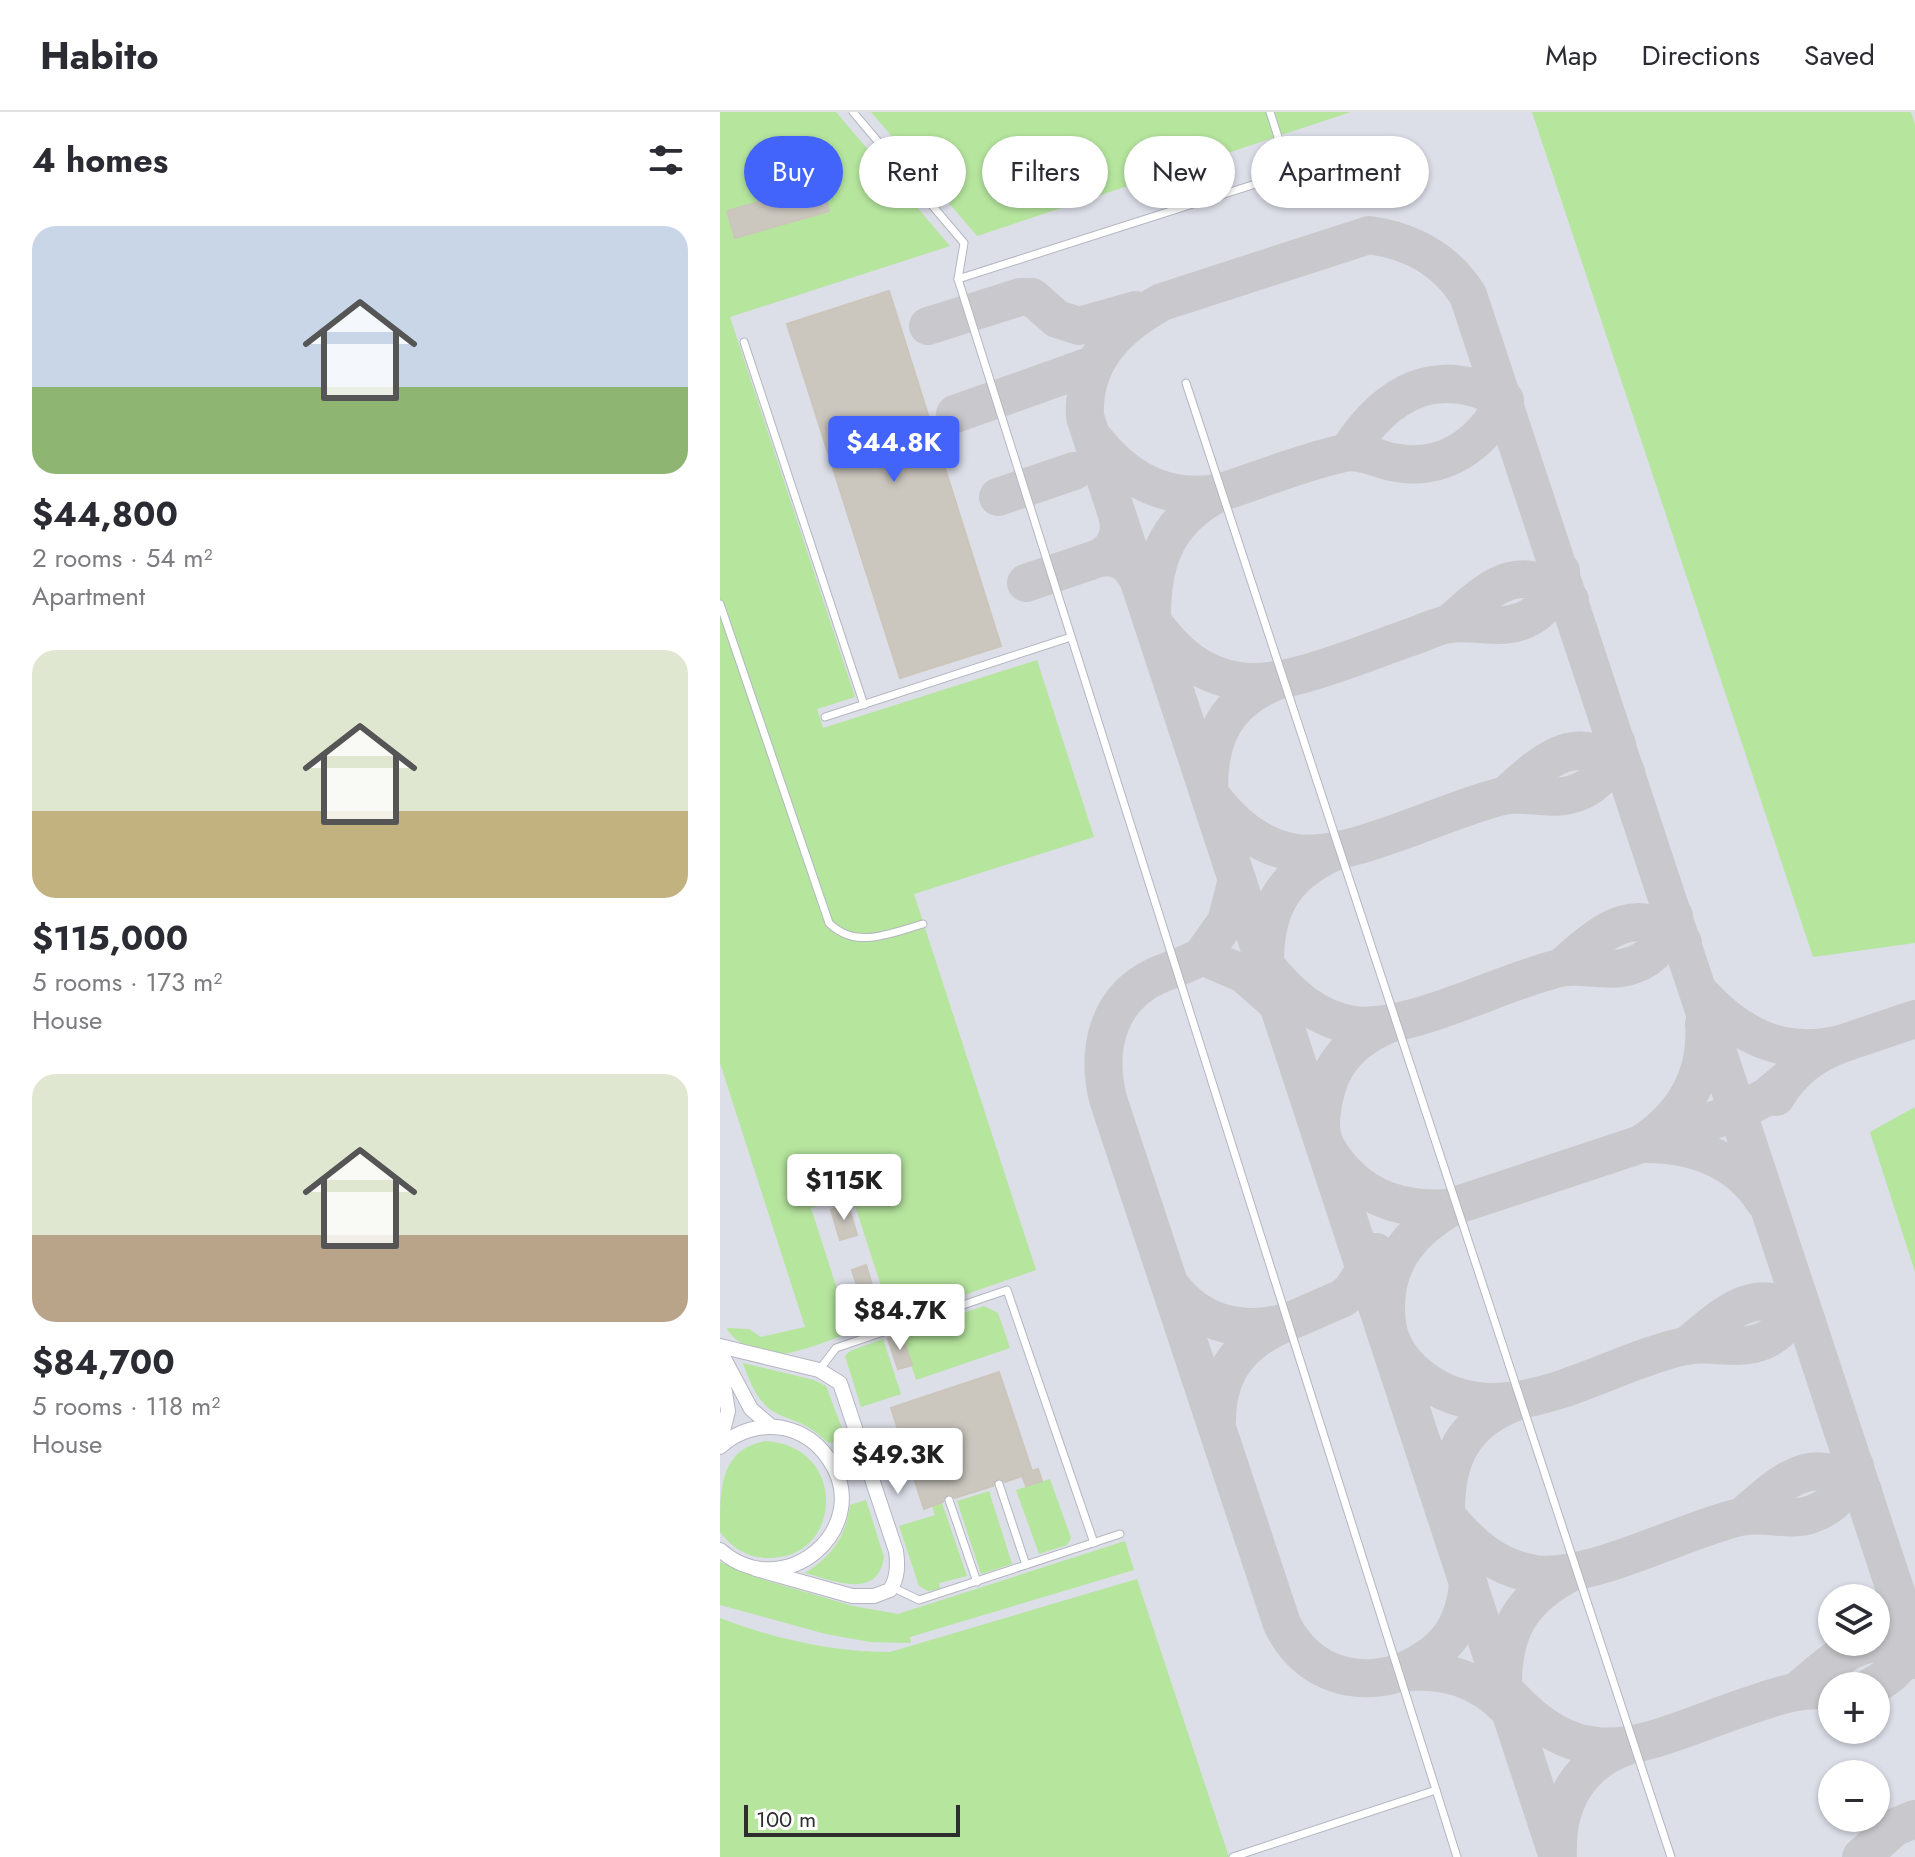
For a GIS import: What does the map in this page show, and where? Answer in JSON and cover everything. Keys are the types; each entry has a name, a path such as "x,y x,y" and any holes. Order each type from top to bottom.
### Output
{"street":[{"path":"720,1349 819,1370 837,1380 844,1391 896,1551 897,1569 892,1587 874,1596 852,1596 756,1569 735,1561 720,1550"},
{"path":"720,1349 751,1409 772,1427"},
{"path":"720,1360 728,1411 720,1445"},
{"path":"720,1445 748,1430 772,1427 796,1432 825,1454 840,1488 840,1511 827,1541 810,1557 779,1570 756,1569"}],"lane":[{"path":"853,112 964,243 958,279 1457,1857"},
{"path":"958,279 1268,180 1278,137 1270,112"},
{"path":"744,342 864,705"},
{"path":"1186,383 1671,1857"},
{"path":"720,604 829,923 843,935 862,939 923,924"},
{"path":"825,717 1071,637"},
{"path":"819,1370 836,1348 1007,1290 1094,1543"},
{"path":"999,1484 1026,1565"},
{"path":"949,1500 977,1582"},
{"path":"892,1587 919,1600 1120,1534"},
{"path":"1233,1857 1436,1790"}],"shaded area":[{"path":"720,112 1915,112 1915,1857 720,1857"}],"green space":[{"path":"720,112 836,112 859,139 859,208 918,208 950,246 730,317 855,697 817,709 823,728 1037,660 1094,837 914,894 1036,1270 892,1320 852,1196 811,1208 846,1317 840,1319 845,1335 781,1354 763,1351 737,1340 727,1328 749,1329 761,1337 805,1327 720,1063"},
{"path":"871,112 1351,112 1279,136 1251,136 1251,145 1235,150 1235,136 1124,136 1124,187 1108,193 1108,136 982,136 982,208 1061,208 977,236 953,208 966,208 966,136 892,136"},
{"path":"1532,112 1911,112 1915,125 1915,943 1813,957"},
{"path":"1915,1107 1915,1272 1870,1132"},
{"path":"984,1306 998,1313 1010,1348 916,1380 901,1334"},
{"path":"883,1339 901,1394 861,1407 845,1356 850,1351"},
{"path":"743,1363 814,1380 826,1386 846,1439 828,1443 814,1431 770,1409 752,1385"},
{"path":"765,1441 792,1447 811,1461 822,1480 826,1501 822,1522 811,1541 793,1553 768,1558 741,1551 720,1532 722,1486 731,1462 750,1446"},
{"path":"1050,1479 1071,1538 1067,1545 1039,1554 1016,1490"},
{"path":"989,1491 1012,1564 981,1574 957,1501"},
{"path":"866,1500 884,1557 880,1571 873,1579 852,1584 805,1573 823,1560 836,1545 845,1527 850,1505"},
{"path":"942,1503 967,1576 939,1583 940,1589 928,1591 919,1586 899,1526 935,1515 932,1506"},
{"path":"1125,1541 1134,1570 910,1637 911,1643 870,1642 826,1634 720,1605 720,1562 758,1578 853,1606 898,1614"},
{"path":"1137,1579 1229,1857 720,1857 720,1618 804,1643 847,1650 890,1652"}],"building":[{"path":"744,206 828,208 829,211 735,238 727,211"},
{"path":"889,291 1001,646 900,678 787,324"},
{"path":"848,1204 857,1235 840,1240 831,1210"},
{"path":"866,1265 874,1292 860,1296 852,1270"},
{"path":"901,1334 912,1365 898,1369 888,1339"},
{"path":"999,1372 1032,1471 1038,1469 1042,1481 1026,1486 1022,1476 1005,1482 998,1478 993,1486 955,1498 948,1494 943,1502 924,1509 891,1408"}],"taxiway":[{"path":"1558,1857 1085,417 1089,379 1105,348 1130,323 1162,302 1369,235 1399,242 1426,254 1449,271 1468,295 1915,1650"},
{"path":"928,326 1020,297 1032,297 1057,319 1079,326 1136,310"},
{"path":"955,414 1093,365"},
{"path":"1095,440 1121,467 1151,486 1203,495 1222,492 1350,452 1411,464 1444,459 1473,442 1496,416 1505,400 1480,389 1457,384 1416,390 1379,413 1348,452"},
{"path":"998,497 1074,471"},
{"path":"1219,493 1186,517 1165,546 1154,580 1152,621 1189,660 1225,678 1258,682 1279,679 1326,667 1445,625 1502,625 1522,621 1538,612 1547,602 1561,571"},
{"path":"1118,518 1116,542 1099,558 1123,562 1139,581"},
{"path":"1026,583 1099,558"},
{"path":"1449,624 1492,589 1520,579 1552,587 1570,600"},
{"path":"1277,681 1244,699 1223,724 1212,755 1209,793 1247,832 1270,845 1297,853 1344,849 1503,796 1558,797 1576,793 1602,774 1617,744"},
{"path":"1506,795 1548,761 1577,751 1592,752 1609,759 1626,772"},
{"path":"1334,852 1302,871 1280,896 1268,927 1265,965 1304,1004 1327,1017 1354,1025 1402,1021 1560,968 1615,969 1633,965 1660,946 1674,916"},
{"path":"1237,880 1226,922 1202,956 1244,974 1278,1004"},
{"path":"1562,967 1605,933 1634,922 1649,923 1666,930 1683,943"},
{"path":"1202,956 1139,986 1116,1012 1105,1045 1108,1099 1282,1624 1303,1653 1331,1671 1363,1678 1399,1673"},
{"path":"1700,993 1730,1021 1763,1040 1800,1048 1841,1044 1804,1064 1776,1097"},
{"path":"1841,1044 1915,1019"},
{"path":"1389,1024 1368,1034 1350,1048 1336,1065 1323,1105 1321,1123 1324,1142 1347,1175 1373,1194 1401,1205 1450,1208"},
{"path":"1704,1024 1702,1061 1690,1093 1669,1121 1641,1144 1677,1146 1711,1156 1740,1173 1764,1201"},
{"path":"1424,1216 1738,1112 1766,1097 1790,1077"},
{"path":"1450,1208 1425,1226 1404,1247 1391,1273 1386,1304 1387,1326 1398,1354 1420,1377 1451,1395 1484,1402 1517,1400 1551,1392 1685,1346 1759,1343 1784,1325 1798,1295"},
{"path":"1288,1322 1343,1298 1352,1290 1376,1252"},
{"path":"1171,1286 1195,1310 1223,1323 1254,1327 1288,1322 1258,1338 1236,1359 1222,1386 1217,1420"},
{"path":"1687,1346 1716,1322 1744,1305 1774,1303 1790,1309 1807,1322"},
{"path":"1516,1402 1482,1420 1460,1445 1449,1477 1446,1515 1484,1553 1508,1566 1535,1574 1582,1570 1740,1517 1812,1514 1840,1495 1855,1466"},
{"path":"1743,1516 1785,1482 1813,1471 1829,1472 1863,1491"},
{"path":"1572,1572 1554,1582 1527,1605 1511,1633 1504,1668 1503,1688 1533,1718 1562,1737 1590,1745 1618,1746 1648,1741 1780,1696 1818,1691"},
{"path":"1468,1583 1462,1615 1448,1639 1427,1658 1399,1673 1431,1672 1460,1678 1486,1690 1510,1711"},
{"path":"1890,1674 1898,1667 1911,1638"},
{"path":"1800,1689 1840,1657 1869,1644 1884,1644 1899,1649 1915,1660"},
{"path":"1558,1849 1562,1815 1575,1786 1597,1762 1627,1746"},
{"path":"1861,1857 1895,1827 1915,1819"}]}
